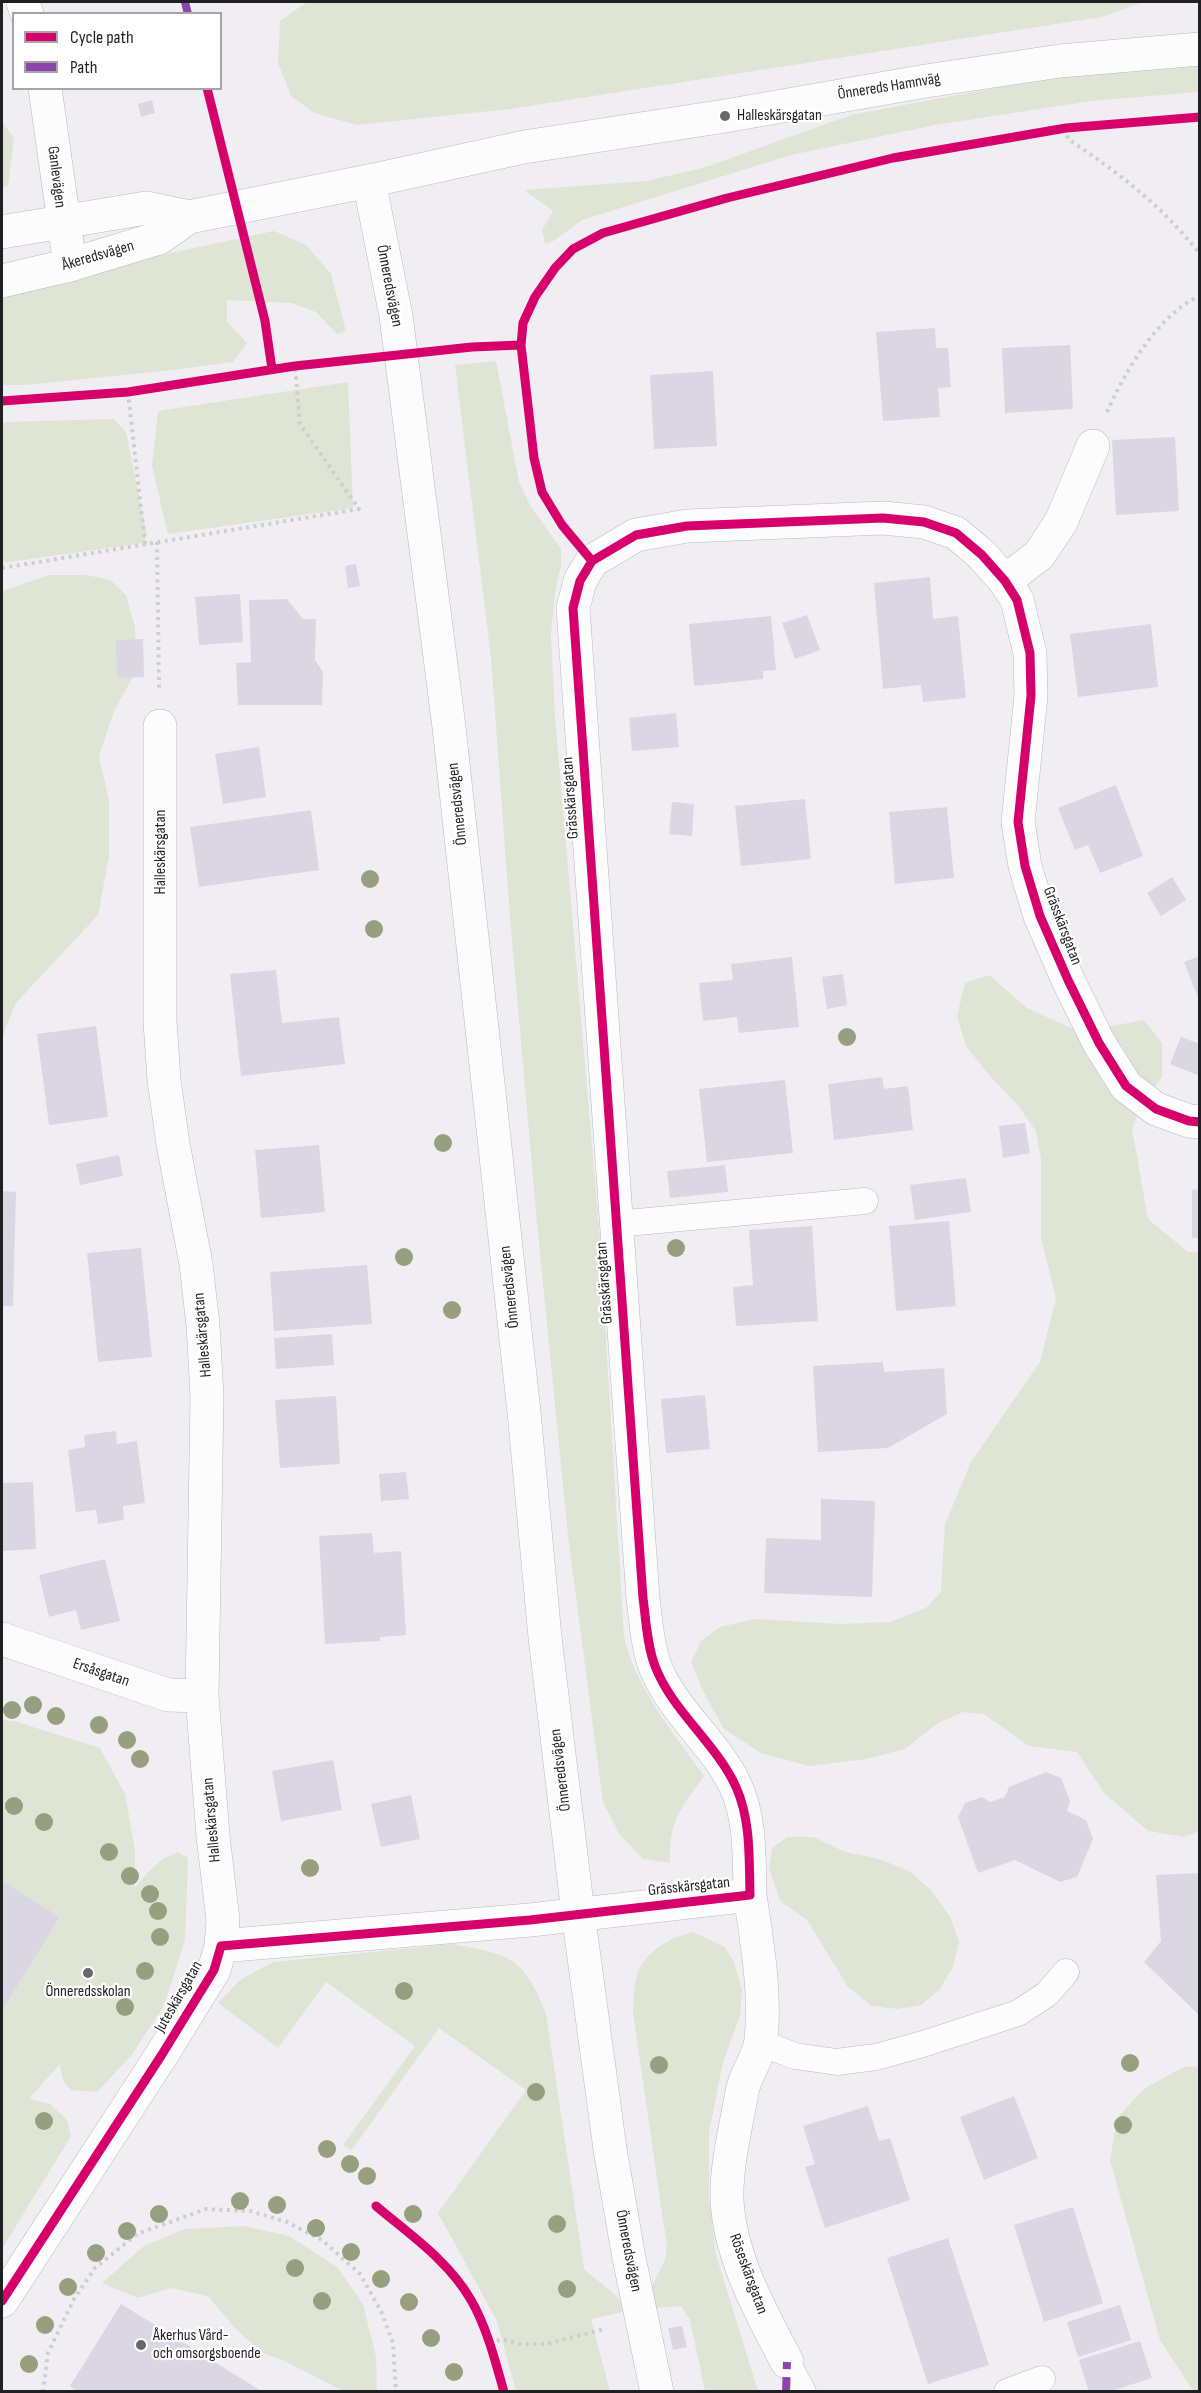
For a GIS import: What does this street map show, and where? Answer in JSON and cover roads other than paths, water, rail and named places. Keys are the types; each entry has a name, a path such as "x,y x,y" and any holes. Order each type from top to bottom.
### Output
{"street":[{"name":"Önnereds Hamnväg","path":"369,181 524,147 713,118 926,81 1060,61 1200,49"},
{"name":"Ganlevägen","path":"45,90 70,265"},
{"name":"Åkeredsvägen","path":"2,281 70,265 159,238 189,217 369,181"},
{"name":"Önneredsvägen","path":"369,181 396,316 449,727 524,1412 545,1637 578,1913 612,2160 629,2258 657,2391"},
{"name":"Åkeredsvägen","path":"2,232 146,207 189,217"},
{"path":"1005,581 1039,555 1061,522 1093,446"},
{"name":"Grässkärsgatan","path":"578,1913 750,1895 746,1822 737,1788 724,1764 676,1703 655,1666 643,1598 573,608 580,581 592,561 636,535 687,526 883,518 924,522 956,533 982,555 1005,581 1017,600 1030,652 1031,696 1018,822 1025,866 1040,916 1099,1043 1126,1086 1156,1109 1189,1121 1200,1122"},
{"name":"Halleskärsgatan","path":"160,726 160,1021 164,1080 173,1144 196,1264 207,1397 202,1696 222,1920 221,1946"},
{"name":"Ersåsgatan","path":"2,1640 168,1695 202,1696"},
{"name":"Röseskärsgatan","path":"750,1895 763,1992 761,2043 743,2084 730,2159 727,2199 736,2251 787,2362"},
{"path":"221,1946 530,1920 578,1913"},
{"name":"Juteskärsgatan","path":"2,2301 167,2047 214,1970 221,1946"}],"lane":[{"path":"616,1224 865,1201"},
{"path":"761,2043 795,2056 837,2062 876,2057 1018,2013 1047,1994 1066,1972"},
{"name":"Röseskärsgatan","path":"787,2362 803,2391"},
{"path":"1007,2391 1042,2379"}],"place":[{"name":"Halleskärsgatan","path":"725,116"},
{"name":"Önneredsskolan","path":"88,1973"},
{"name":"Åkerhus Vård- och omsorgsboende","path":"141,2345"}]}
